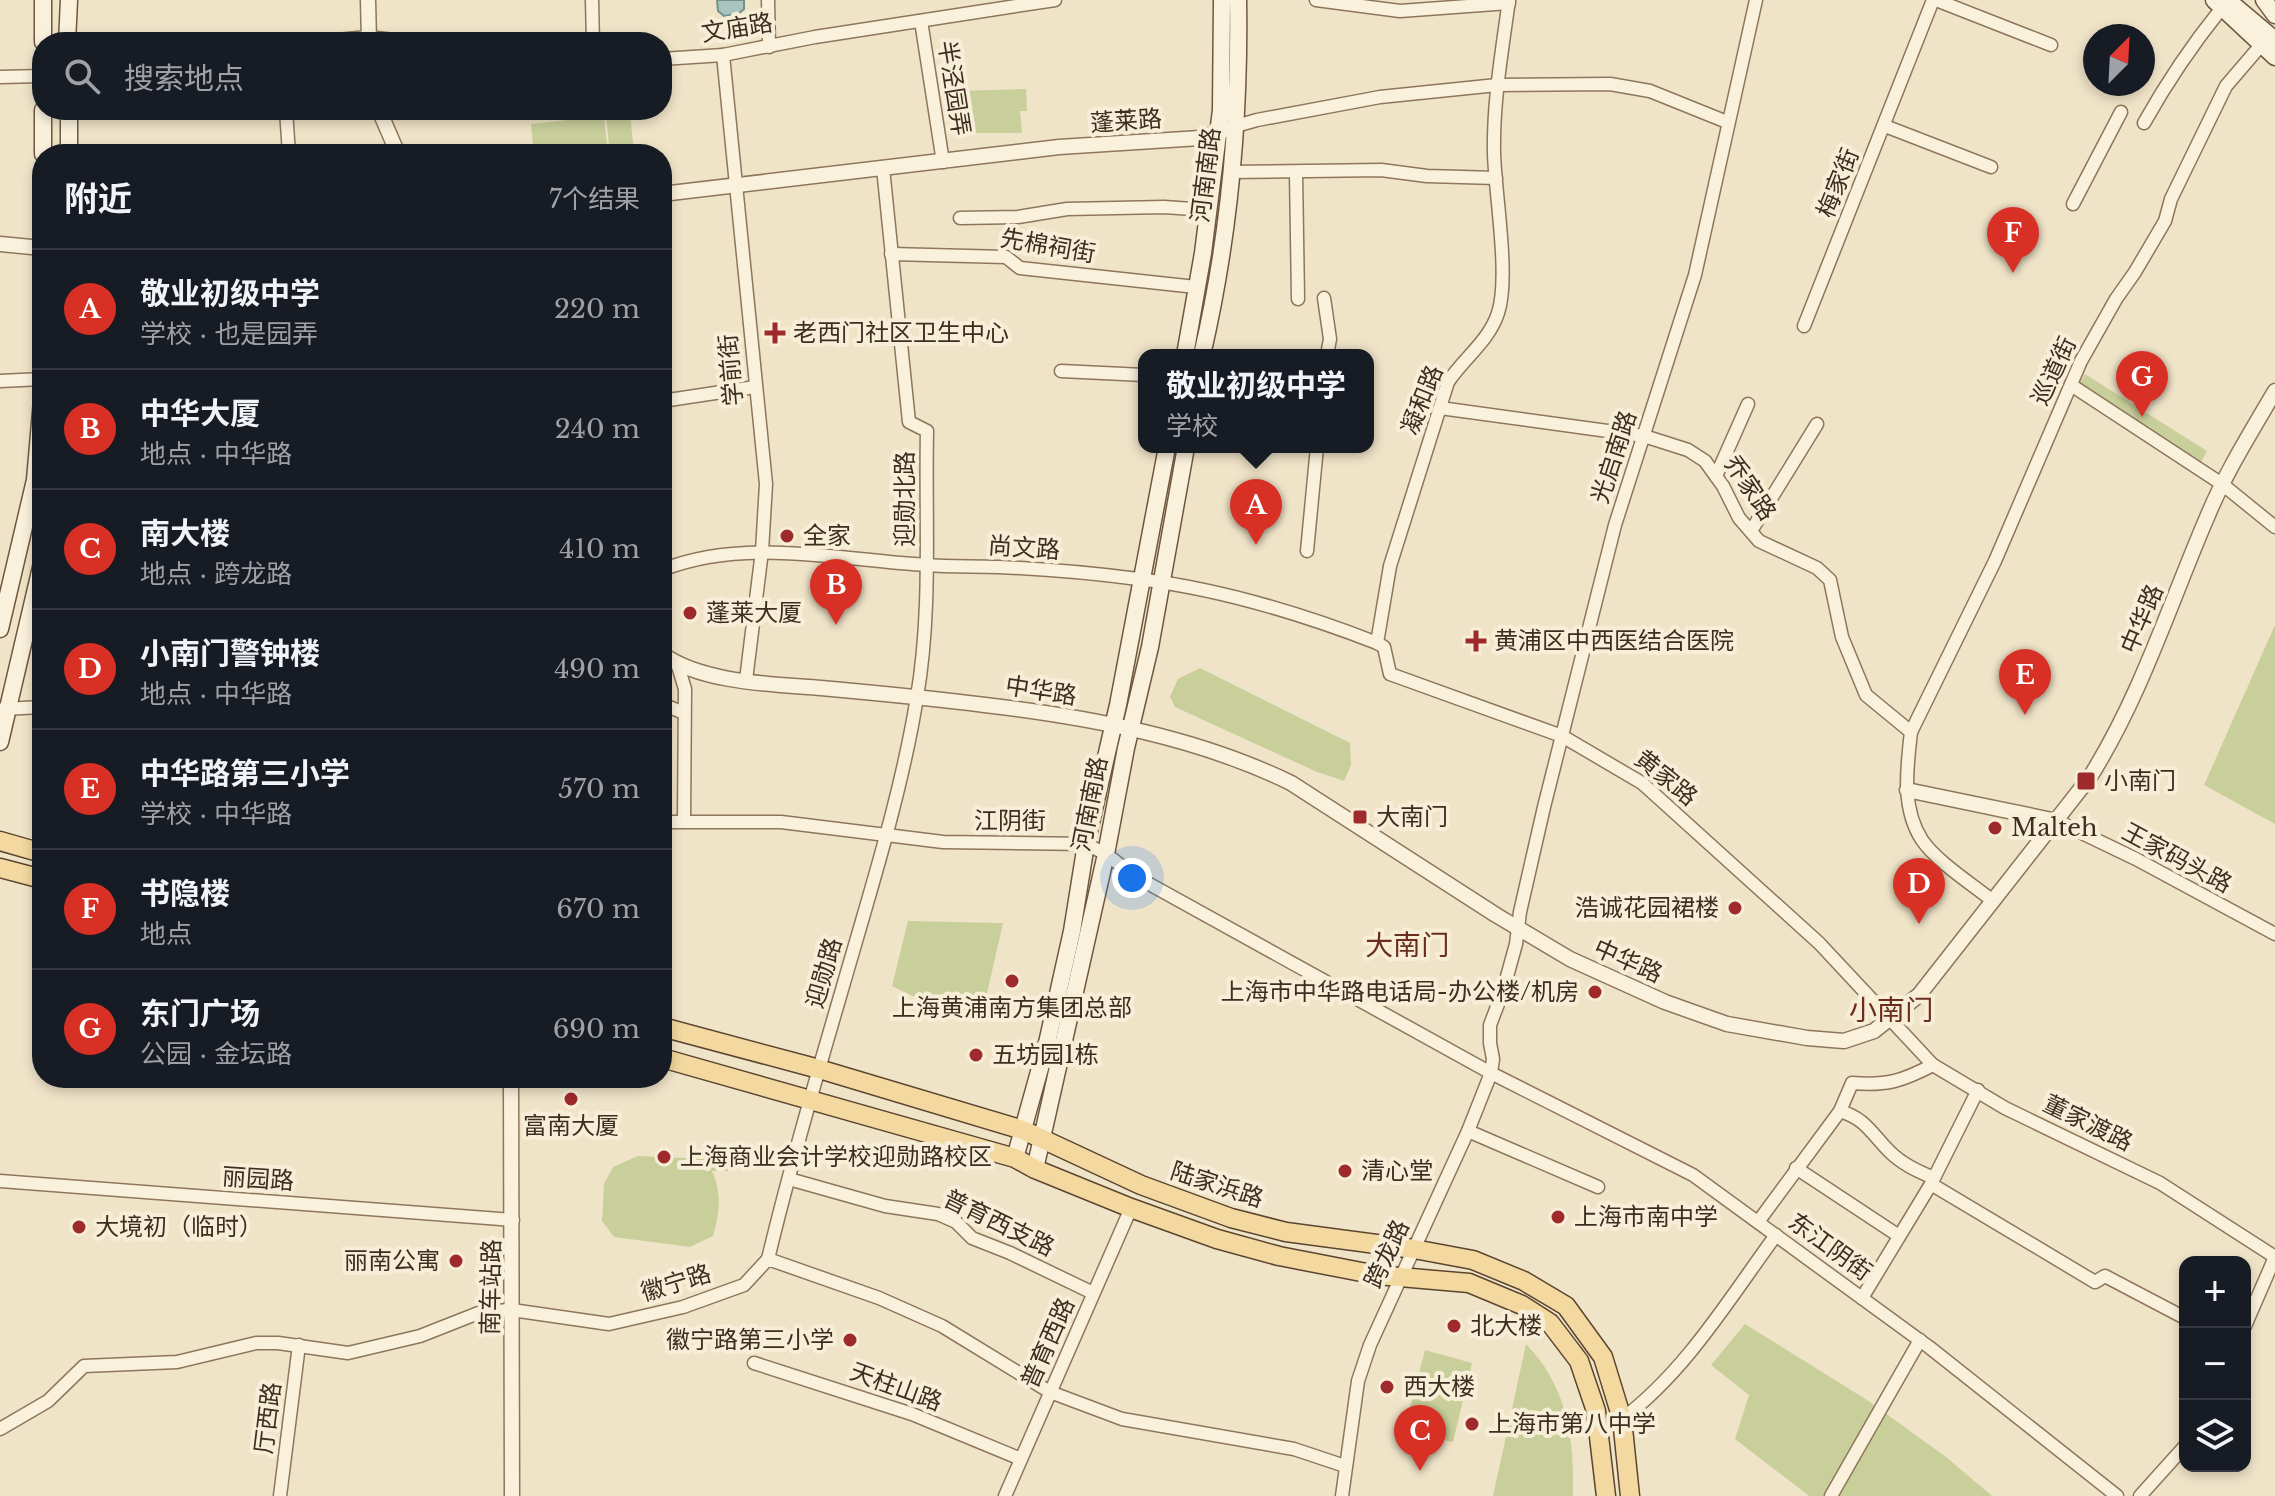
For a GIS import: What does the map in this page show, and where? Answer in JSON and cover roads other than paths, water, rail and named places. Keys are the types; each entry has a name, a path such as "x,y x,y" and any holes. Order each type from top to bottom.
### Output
{"main road":[{"path":"43,0 43,32"},
{"path":"67,32 69,0"},
{"name":"河南南路","path":"1186,349 1219,132 1222,0"},
{"name":"河南南路","path":"1203,349 1215,288 1236,126 1238,0"},
{"path":"2264,0 2275,15"},
{"path":"2218,3 2268,42 2275,57"},
{"path":"43,120 43,144"},
{"path":"69,120 69,144"},
{"name":"河南南路","path":"1035,1169 1044,1140 1106,854 1140,579 1166,453"},
{"name":"河南南路","path":"1015,1158 1047,1043 1072,931 1086,844 1121,728 1150,647 1185,453"},
{"path":"0,629 32,493"},
{"path":"0,742 4,709 32,601"},
{"path":"0,841 32,850"},
{"path":"0,868 32,876"},
{"name":"陆家浜路","path":"672,1030 819,1069 1023,1130 1141,1185 1231,1218 1286,1232 1473,1260 1524,1281 1566,1306 1603,1357 1622,1419 1630,1496"},
{"name":"陆家浜路","path":"672,1061 1015,1158 1131,1208 1217,1239 1279,1256 1399,1277 1469,1283 1522,1305 1550,1323 1579,1361 1596,1411 1606,1496"}],"street":[{"path":"368,0 369,32"},
{"path":"592,0 593,32"},
{"path":"768,0 769,47"},
{"name":"文庙路","path":"672,58 723,55 1055,0"},
{"path":"1316,0 1400,11 1509,1"},
{"name":"光启南路","path":"1518,928 1615,525 1695,275 1756,0"},
{"path":"1935,0 2051,45"},
{"name":"梅家街","path":"1804,326 1935,0"},
{"name":"凝和路","path":"1377,643 1390,566 1448,382 1461,363 1483,342 1500,308 1502,268 1494,155 1497,85 1509,1"},
{"path":"2144,123 2218,3"},
{"name":"半泾园弄","path":"921,21 943,162"},
{"name":"巡道街","path":"1911,732 1995,561 2071,385 2116,299 2165,221 2171,199 2226,86 2268,42"},
{"name":"学前街","path":"723,55 766,484 762,551 746,680"},
{"path":"0,77 32,76"},
{"name":"蓬莱路","path":"672,193 1059,147 1200,138 1257,120 1380,97 1497,85 1610,84 1637,88 1727,122"},
{"path":"2073,204 2121,112"},
{"path":"287,120 288,144"},
{"path":"383,120 394,144"},
{"path":"1885,126 1991,167"},
{"name":"迎勋北路","path":"883,168 909,422 927,431 925,514 928,566 917,697"},
{"path":"1230,172 1381,170 1427,176 1496,178"},
{"path":"1296,173 1298,299"},
{"path":"960,218 1018,217 1067,209 1164,207 1207,210"},
{"path":"0,244 32,247"},
{"name":"先棉祠街","path":"891,254 1006,257 1020,268 1196,287"},
{"path":"1324,298 1330,339 1328,349"},
{"path":"1061,371 1138,375"},
{"path":"0,381 32,379"},
{"path":"2071,385 2222,484 2275,527"},
{"path":"672,399 755,387"},
{"name":"中华路","path":"672,662 678,666 746,680 987,705 1121,728 1208,748 1291,783 1570,959 1665,1002 1727,1024 1844,1041 1874,1031 1919,995 2057,821 2107,750 2164,628 2222,484 2275,391"},
{"path":"1716,476 1748,404"},
{"name":"乔家路","path":"1440,408 1644,436 1688,450 1705,461 1739,518 1759,541 1817,568 1830,580 1842,637 1866,695 1911,732"},
{"path":"1751,531 1817,424"},
{"path":"1307,551 1316,453"},
{"name":"尚文路","path":"672,566 686,560 762,551 928,566 1000,567 1140,579 1238,597 1332,625 1377,643"},
{"name":"黄家路","path":"1377,643 1384,647 1390,674 1562,736 1642,783 1797,923 1891,1018"},
{"path":"678,666 685,689 684,820"},
{"name":"迎勋路","path":"768,1259 809,1099 886,836 917,697"},
{"path":"4,709 32,708"},
{"path":"672,708 684,713"},
{"path":"1911,732 1907,790 1909,808 1922,840 1993,901"},
{"path":"1907,790 2057,821"},
{"name":"江阴街","path":"672,821 781,822 973,844 1086,844 1106,854 1133,875 1491,1073"},
{"name":"王家码头路","path":"2057,821 2136,859 2275,934"},
{"name":"跨龙路","path":"1342,1496 1358,1381 1399,1277 1468,1131 1491,1073 1490,1025 1503,991 1518,928"},
{"name":"董家渡路","path":"1891,1018 1933,1065 2005,1108 2160,1183 2275,1257"},
{"path":"1758,1222 1840,1111 1852,1083 1878,1085 1900,1082 1933,1065"},
{"name":"东江阴街","path":"1491,1073 1693,1175 1920,1340 2117,1496"},
{"name":"南车站路","path":"511,1088 512,1496"},
{"path":"1862,1298 1932,1181 1978,1090"},
{"path":"1840,1111 1857,1116 1906,1166 2095,1282 2105,1276 2179,1315"},
{"path":"1468,1131 1598,1187"},
{"path":"1796,1168 1899,1236"},
{"name":"普育西支路","path":"789,1179 885,1206 938,1214 956,1222 972,1238 1093,1293"},
{"name":"丽园路","path":"0,1181 513,1220"},
{"name":"普育西路","path":"1005,1496 1131,1208"},
{"path":"1622,1419 1647,1400 1680,1363 1776,1235"},
{"path":"2251,1312 2275,1257"},
{"path":"768,1259 879,1298 942,1326 1050,1392 1122,1419 1294,1449 1345,1466"},
{"name":"徽宁路","path":"0,1429 48,1401 84,1366 177,1362 256,1343 299,1345 348,1353 420,1336 481,1312 512,1310 609,1324 683,1307 744,1285 768,1259"},
{"path":"1831,1496 1920,1340"},
{"name":"厅西路","path":"280,1496 299,1345"},
{"name":"天柱山路","path":"754,1363 912,1414 1021,1459"},
{"path":"2148,1493 2179,1454"}],"water":[{"path":"717,0 744,0 744,9 738,14 724,16 718,11"}],"place":[{"name":"书隐楼","path":"2013,273"},
{"name":"老西门社区卫生中心","path":"775,333"},
{"name":"东门广场","path":"2142,417"},
{"name":"全家","path":"787,536"},
{"name":"敬业初级中学","path":"1256,545"},
{"name":"蓬莱大厦","path":"690,613"},
{"name":"中华大厦","path":"836,625"},
{"name":"黄浦区中西医结合医院","path":"1476,641"},
{"name":"中华路第三小学","path":"2025,715"},
{"name":"小南门","path":"2086,781"},
{"name":"大南门","path":"1360,817"},
{"name":"Malteh","path":"1995,828"},
{"name":"浩诚花园裙楼","path":"1735,908"},
{"name":"小南门警钟楼","path":"1919,924"},
{"name":"上海黄浦南方集团总部","path":"1012,981"},
{"name":"上海市中华路电话局-办公楼/机房","path":"1595,992"},
{"name":"五坊园1栋","path":"976,1055"},
{"name":"富南大厦","path":"571,1099"},
{"name":"上海商业会计学校迎勋路校区","path":"664,1157"},
{"name":"清心堂","path":"1345,1171"},
{"name":"上海市南中学","path":"1558,1217"},
{"name":"大境初（临时）","path":"79,1227"},
{"name":"丽南公寓","path":"456,1261"},
{"name":"北大楼","path":"1454,1326"},
{"name":"徽宁路第三小学","path":"850,1340"},
{"name":"西大楼","path":"1387,1387"},
{"name":"上海市第八中学","path":"1472,1424"},
{"name":"南大楼","path":"1420,1471"}],"district":[{"name":"大南门","path":"1407,945"},
{"name":"小南门","path":"1891,1010"}]}
